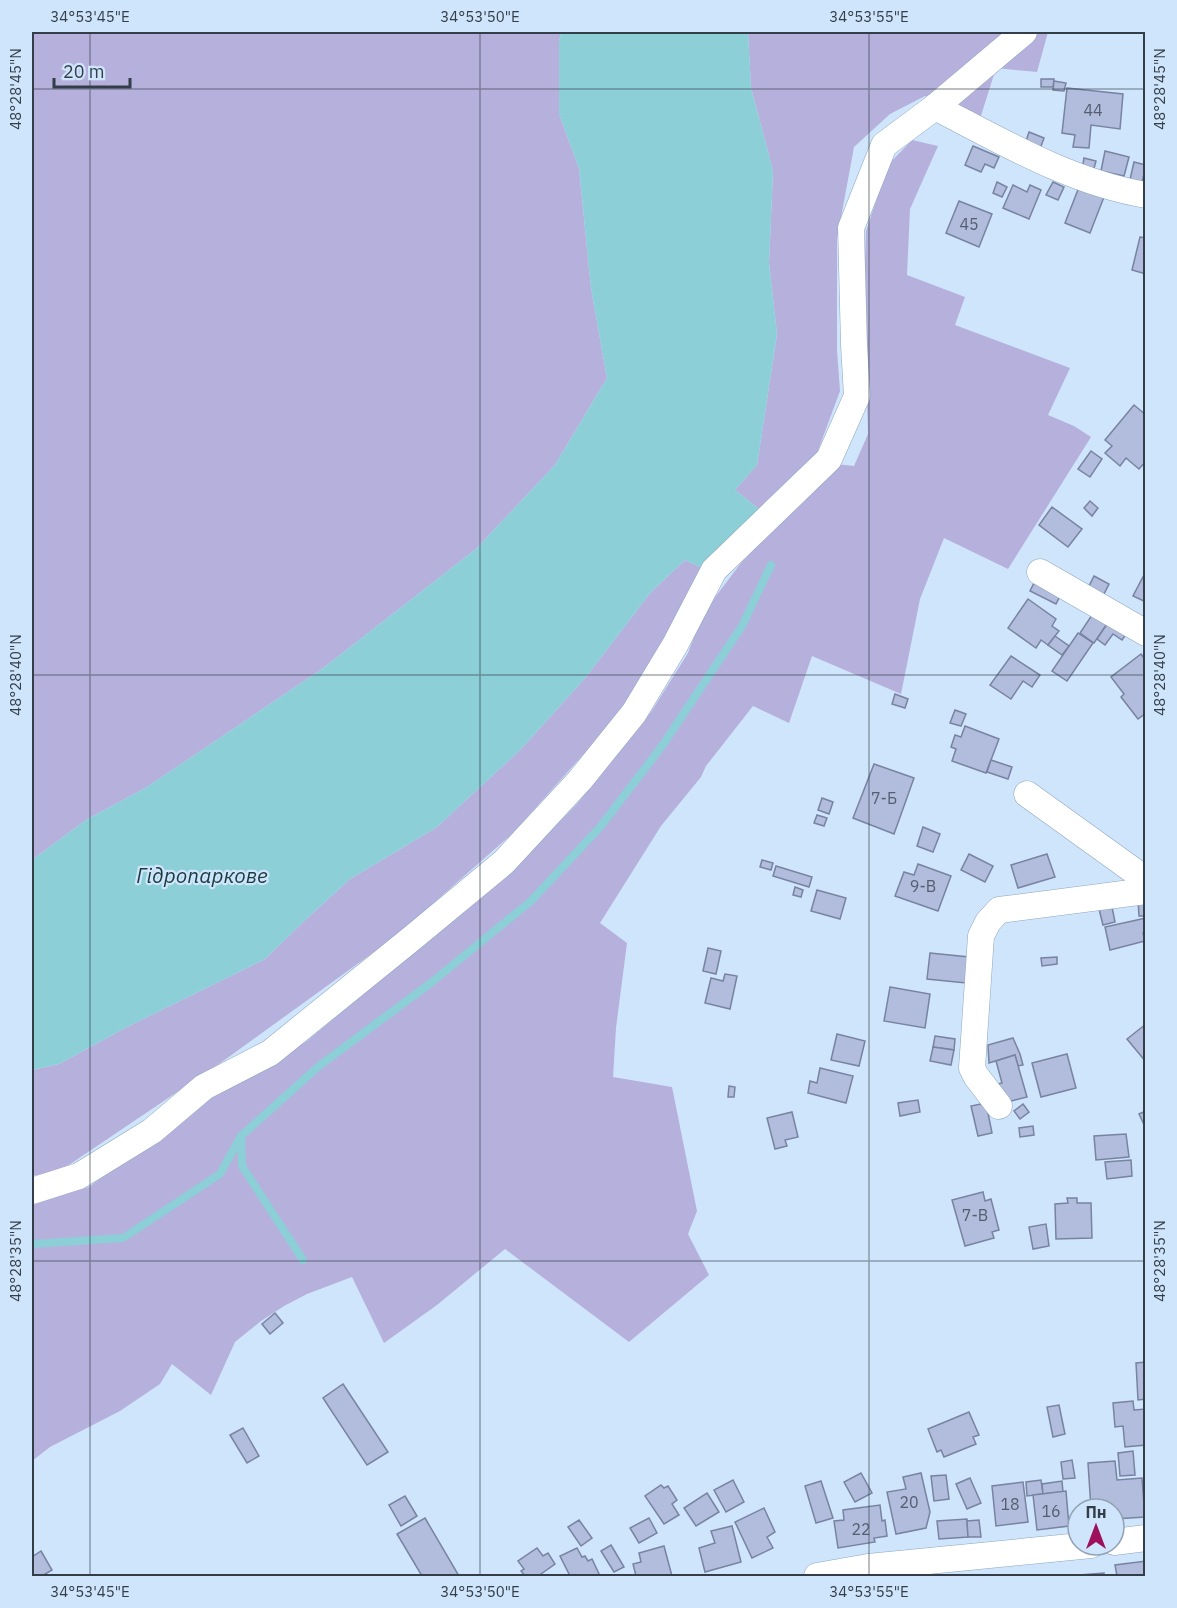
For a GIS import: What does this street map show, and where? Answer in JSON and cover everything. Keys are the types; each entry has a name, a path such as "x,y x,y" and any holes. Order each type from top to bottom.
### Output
{"street":[{"path":"32,1191 79,1176 152,1131 204,1087 270,1053 504,862 580,780 634,713 675,645 714,570 829,459 858,396 854,345 851,228 884,145 935,107 1024,32"},
{"path":"935,107 1038,161 1121,191 1146,195"},
{"path":"1040,572 1146,633"},
{"path":"1027,794 1146,882"},
{"path":"999,1106 972,1068 981,936 988,922 999,910 1146,891"},
{"path":"1126,1540 1146,1538"},
{"path":"817,1576 868,1567 1066,1547"}],"shaded area":[{"path":"32,32 561,32 559,114 579,168 591,288 607,378 555,465 476,549 322,669 147,787 86,820 32,860"},
{"path":"748,32 1048,32 1037,72 996,68 979,122 944,101 925,96 890,114 854,147 837,239 837,350 840,391 816,456 760,510 735,490 757,465 777,334 769,263 773,171 751,88"},
{"path":"912,140 938,146 910,209 907,275 965,297 955,325 1070,368 1048,415 1074,426 1091,437 1008,569 944,538 920,599 901,694 812,656 789,723 753,706 706,766 701,777 661,826 600,923 627,943 616,1028 613,1077 672,1087 697,1211 688,1234 709,1275 629,1342 505,1249 437,1305 384,1343 352,1277 307,1294 284,1306 235,1342 211,1395 172,1364 160,1384 120,1411 50,1447 32,1461 32,1202 89,1187 211,1090 263,1068 307,1041 526,856 577,804 651,712 688,653 703,613 741,563 835,464 854,466 868,434 864,289 866,231 888,165"},
{"path":"685,560 704,569 673,632 615,719 513,833 396,936 226,1059 60,1171 32,1176 32,1070 59,1064 125,1028 265,959 350,879 437,827 521,749 586,677 650,593"}],"water":[{"name":"Гідропаркове","path":"561,32 748,32 751,88 773,171 769,263 777,334 757,465 735,490 760,510 704,569 685,560 650,593 586,677 521,749 437,827 350,879 265,959 125,1028 59,1064 32,1070 32,860 86,820 147,787 322,669 476,549 555,465 607,378 591,288 579,168 559,114"}],"building":[{"path":"1041,79 1054,79 1053,87 1041,87"},
{"path":"1054,81 1066,83 1064,91 1053,90"},
{"path":"1067,88 1123,94 1120,129 1091,125 1089,148 1073,147 1075,135 1062,133"},
{"path":"1029,132 1044,138 1040,149 1025,144"},
{"path":"973,146 999,157 994,168 985,164 981,172 965,165"},
{"path":"1105,151 1129,157 1124,176 1101,171"},
{"path":"1084,158 1096,161 1093,172 1082,170"},
{"path":"1134,162 1146,165 1141,187 1129,184"},
{"path":"997,182 1007,187 1002,197 993,193"},
{"path":"1053,182 1064,187 1058,200 1046,195"},
{"path":"1013,185 1027,192 1030,185 1041,190 1029,219 1003,208"},
{"path":"1079,187 1104,197 1090,233 1065,223"},
{"path":"959,201 992,214 979,247 946,233"},
{"path":"1140,237 1146,238 1146,274 1132,270"},
{"path":"1134,405 1146,415 1146,461 1139,469 1126,458 1120,466 1105,453 1112,446 1105,440"},
{"path":"1091,451 1102,459 1090,477 1078,469"},
{"path":"1090,501 1098,508 1092,516 1084,508"},
{"path":"1052,507 1082,529 1068,547 1039,525"},
{"path":"1146,571 1146,602 1133,596"},
{"path":"1094,576 1109,584 1103,596 1088,588"},
{"path":"1034,583 1060,596 1056,604 1030,591"},
{"path":"1028,599 1056,619 1052,626 1059,631 1048,645 1041,640 1036,648 1008,628"},
{"path":"1092,615 1107,624 1094,643 1080,633"},
{"path":"1111,618 1129,630 1122,640 1113,634 1105,645 1097,639"},
{"path":"1078,633 1093,643 1067,681 1052,671"},
{"path":"1055,636 1069,646 1062,655 1048,645"},
{"path":"1141,654 1146,661 1146,715 1138,719 1121,697 1124,694 1111,677"},
{"path":"1011,656 1040,675 1032,687 1023,681 1011,699 990,685"},
{"path":"895,694 908,699 905,708 892,704"},
{"path":"955,710 966,714 961,726 950,723"},
{"path":"965,726 999,739 986,773 952,761 956,749 951,747 955,735 961,737"},
{"path":"991,760 1012,767 1008,779 987,772"},
{"path":"874,764 914,778 894,834 853,818"},
{"path":"822,798 833,802 829,814 818,810"},
{"path":"817,815 827,818 824,826 814,823"},
{"path":"923,827 940,834 933,852 917,846"},
{"path":"969,854 993,866 985,882 961,870"},
{"path":"1047,854 1055,877 1018,888 1011,865"},
{"path":"762,860 773,863 771,870 760,867"},
{"path":"918,864 951,876 938,911 895,896 904,872 914,875"},
{"path":"776,866 812,877 809,887 773,876"},
{"path":"795,887 803,890 801,897 793,895"},
{"path":"817,890 846,898 840,919 811,911"},
{"path":"1138,900 1146,900 1146,916 1139,916"},
{"path":"1112,907 1115,922 1103,925 1099,909"},
{"path":"1146,918 1146,932 1143,933 1145,941 1110,950 1105,927"},
{"path":"708,948 721,951 716,974 703,971"},
{"path":"930,953 969,957 966,983 927,979"},
{"path":"1057,957 1057,964 1042,966 1041,958"},
{"path":"725,974 737,976 730,1009 705,1003 711,978 723,981"},
{"path":"890,987 930,994 925,1028 884,1021"},
{"path":"1146,1024 1146,1062 1127,1039"},
{"path":"837,1034 865,1041 859,1066 831,1060"},
{"path":"935,1036 955,1039 954,1050 933,1047"},
{"path":"1013,1038 1023,1065 1018,1066 1015,1055 989,1063 988,1045"},
{"path":"933,1047 954,1050 951,1065 930,1061"},
{"path":"1067,1054 1076,1088 1041,1097 1032,1063"},
{"path":"1015,1055 1027,1097 1003,1103 998,1084 1002,1083 996,1061"},
{"path":"820,1068 853,1076 846,1103 808,1093 810,1081 817,1083"},
{"path":"729,1086 735,1087 734,1097 728,1097"},
{"path":"918,1100 920,1112 900,1116 898,1103"},
{"path":"986,1103 992,1133 978,1136 971,1106"},
{"path":"1023,1104 1029,1112 1020,1119 1014,1111"},
{"path":"1146,1111 1146,1129 1139,1114"},
{"path":"792,1112 798,1137 785,1140 787,1146 775,1149 767,1118"},
{"path":"1033,1126 1034,1135 1020,1137 1019,1128"},
{"path":"1126,1134 1129,1157 1096,1160 1094,1136"},
{"path":"1131,1160 1132,1176 1107,1179 1105,1162"},
{"path":"983,1192 985,1201 991,1199 999,1230 992,1232 994,1238 965,1246 952,1200"},
{"path":"1067,1198 1077,1198 1077,1203 1091,1203 1092,1238 1056,1239 1055,1204 1068,1203"},
{"path":"1046,1224 1049,1246 1033,1249 1029,1227"},
{"path":"275,1313 283,1323 270,1334 262,1324"},
{"path":"1146,1362 1146,1399 1138,1400 1136,1363"},
{"path":"343,1384 388,1452 367,1465 323,1398"},
{"path":"1133,1401 1134,1410 1146,1409 1146,1445 1125,1447 1123,1426 1115,1427 1113,1403"},
{"path":"1059,1405 1065,1434 1053,1437 1047,1407"},
{"path":"969,1412 979,1435 973,1437 976,1444 944,1457 941,1450 937,1452 928,1429"},
{"path":"243,1428 259,1456 247,1463 230,1435"},
{"path":"1133,1451 1135,1475 1120,1476 1118,1453"},
{"path":"1072,1460 1075,1478 1063,1479 1061,1462"},
{"path":"1115,1461 1117,1480 1142,1478 1145,1517 1126,1518 1126,1497 1090,1497 1088,1463"},
{"path":"861,1473 872,1493 855,1502 844,1482"},
{"path":"921,1473 930,1512 926,1528 896,1534 887,1492 906,1489 903,1477"},
{"path":"946,1475 949,1499 934,1501 931,1476"},
{"path":"970,1478 981,1503 967,1509 956,1484"},
{"path":"733,1480 744,1502 726,1512 714,1490"},
{"path":"1041,1480 1043,1494 1027,1496 1026,1482"},
{"path":"821,1481 833,1518 816,1523 805,1486"},
{"path":"1062,1481 1063,1492 1043,1494 1042,1484"},
{"path":"1023,1482 1028,1522 996,1526 992,1486"},
{"path":"661,1485 664,1488 668,1486 677,1500 672,1504 679,1515 664,1524 645,1496"},
{"path":"1066,1491 1066,1526 1037,1530 1033,1495"},
{"path":"707,1493 719,1512 696,1526 684,1508"},
{"path":"405,1496 417,1516 401,1526 389,1505"},
{"path":"880,1505 887,1536 874,1538 875,1542 838,1548 834,1521 844,1520 843,1510"},
{"path":"764,1508 775,1532 767,1537 773,1548 752,1558 735,1522"},
{"path":"425,1518 459,1576 422,1576 397,1534"},
{"path":"649,1518 657,1533 639,1543 630,1528"},
{"path":"967,1519 968,1537 939,1539 937,1521"},
{"path":"579,1520 592,1538 581,1546 568,1527"},
{"path":"979,1520 981,1537 968,1537 967,1521"},
{"path":"732,1526 741,1562 705,1572 699,1548 715,1543 711,1531"},
{"path":"611,1545 624,1567 614,1572 601,1551"},
{"path":"664,1546 672,1576 636,1576 633,1564 641,1562 639,1553"},
{"path":"537,1548 543,1556 548,1553 555,1564 541,1574 543,1576 525,1576 521,1571 524,1569 518,1561"},
{"path":"577,1548 582,1557 585,1556 588,1561 592,1559 600,1576 570,1576 560,1556"},
{"path":"41,1551 52,1570 42,1576 32,1576 32,1557"},
{"path":"1146,1561 1146,1576 1117,1576 1115,1565"},
{"path":"1104,1573 1104,1576 1066,1576"}],"waterway":[{"path":"32,1244 123,1238 220,1174 241,1136 319,1066 432,982 531,901 601,826 662,746 742,626 771,565"},
{"path":"241,1136 242,1166 303,1260"}]}
